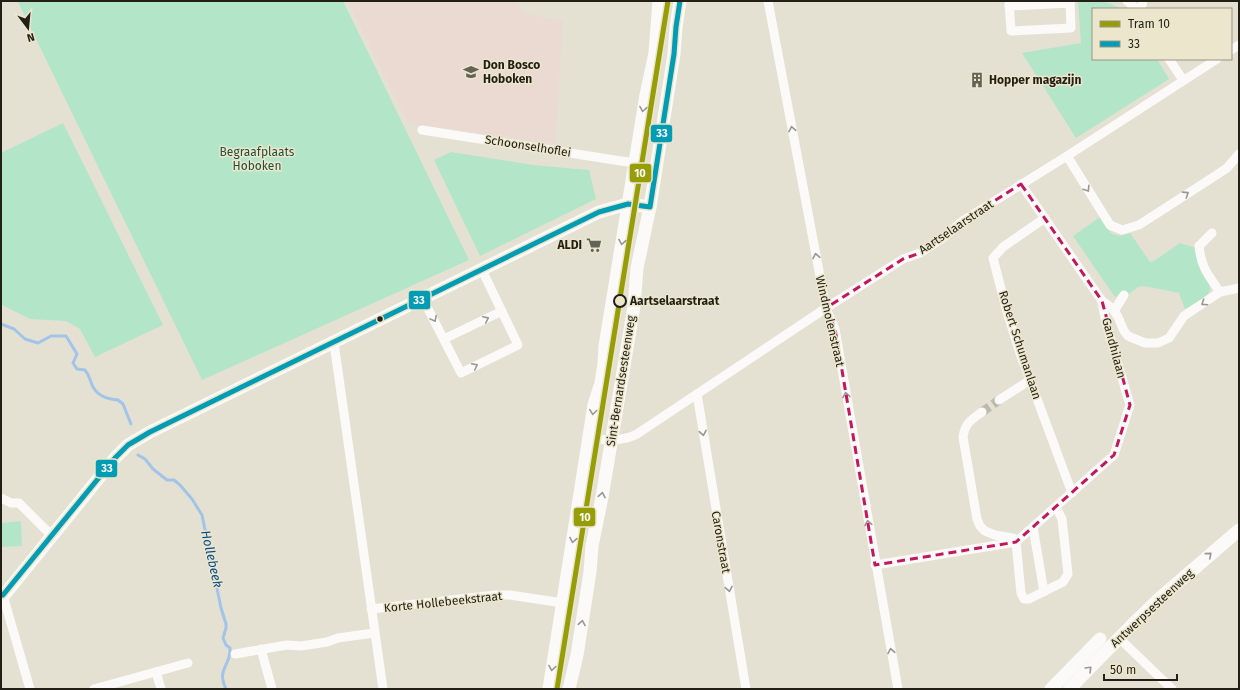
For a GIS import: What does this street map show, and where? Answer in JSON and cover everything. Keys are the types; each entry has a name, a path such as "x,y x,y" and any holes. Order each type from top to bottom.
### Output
{"main road":[{"name":"Sint-Bernardsesteenweg","path":"549,689 590,439 594,405 601,383 605,346 634,163 655,53 659,1"},
{"name":"Sint-Bernardsesteenweg","path":"568,689 577,655 590,572 592,546 602,497 634,306 637,268 650,207 674,54 680,1"},
{"path":"2,594 119,453 128,445 150,432 599,212 616,206 628,204 650,207"},
{"name":"Antwerpsesteenweg","path":"1069,689 1160,598 1239,530"},
{"name":"Antwerpsesteenweg","path":"1051,689 1100,639"}],"street":[{"name":"Windmolenstraat","path":"768,1 826,308 835,329 875,565 898,689"},
{"path":"1127,1 1136,8"},
{"path":"1070,2 1071,28 1011,31 1009,3 1070,2"},
{"path":"1170,60 1183,80"},
{"name":"Aartselaarstraat","path":"590,439 611,441 632,436 903,259 920,253 944,238 961,222 1067,156 1215,60"},
{"name":"Schoonselhoflei","path":"422,130 634,163"},
{"path":"1067,156 1110,225 1122,230 1139,225 1218,174 1227,168 1239,154"},
{"name":"Gandhilaan","path":"1016,542 1114,455 1130,405 1106,323 1102,301 1021,184"},
{"name":"Robert Schumanlaan","path":"1045,218 1003,247 994,258 1007,312 1030,380 1072,493"},
{"path":"1212,233 1199,246 1201,261 1208,276 1220,292"},
{"path":"423,299 461,373 518,345 482,270"},
{"path":"1102,301 1114,311 1128,336 1145,343 1158,343 1169,338 1184,316 1220,292 1239,288"},
{"path":"1114,311 1124,295"},
{"path":"444,339 502,311"},
{"path":"334,343 383,689"},
{"path":"999,400 1030,380"},
{"name":"Caronstraat","path":"697,394 746,689"},
{"path":"982,412 969,421 964,428 963,437 978,519 980,526 985,531 995,535 1013,538 1016,542 1021,593 1024,599 1029,599 1063,582 1068,574 1062,520 1056,507"},
{"path":"1,498 11,503 19,503 51,535"},
{"path":"1033,527 1044,592"},
{"path":"875,565 1016,542"},
{"path":"2,594 30,689"},
{"name":"Korte Hollebeekstraat","path":"371,609 496,595 510,595 563,603"},
{"path":"235,654 287,645 300,646 327,642 338,638 374,633"},
{"path":"1119,638 1172,689"},
{"path":"261,649 272,689"},
{"path":"94,689 188,663"},
{"path":"156,672 161,689"}],"highlighted area":[{"path":"1021,184 1102,301 1130,405 1114,455 1016,542 875,565 835,329 826,308 903,259 920,253 961,222"}],"shaded area":[{"name":"Don Bosco Hoboken","path":"348,1 517,1 522,13 563,21 555,144 408,123"}],"green space":[{"name":"Begraafplaats Hoboken","path":"343,1 469,260 202,380 18,2"},
{"path":"1078,1 1095,1 1116,6 1119,8 1092,8 1092,60 1158,60 1169,79 1076,138 1022,53 1081,43"},
{"path":"63,123 163,325 95,357 80,329 66,321 30,319 2,305 1,302 1,153"},
{"path":"451,152 533,165 589,170 596,199 480,256 434,160"},
{"path":"1100,217 1111,233 1119,236 1130,233 1150,262 1154,261 1180,243 1196,248 1199,267 1209,283 1210,290 1206,297 1185,309 1179,293 1144,286 1138,287 1129,294 1124,291 1115,297 1073,236"},
{"path":"21,521 22,546 2,547 1,523"}],"waterway":[{"name":"Hollebeek","path":"1,324 14,329 25,339 38,343 51,336 66,336 77,354 73,363 77,369 85,370 93,387 98,393 107,398 118,400 123,404 131,424"},
{"name":"Hollebeek","path":"138,455 145,459 153,469 167,480 174,480 180,485 192,499 202,515 221,608 226,624 223,638 226,645 230,648 230,654 223,672 223,682 226,689"}],"tunnel":[{"path":"982,412 999,400"}],"tram line":[{"name":"10","path":"557,689 668,1"}],"transit line":[{"name":"33","path":"3,595 115,458 128,445 150,432 599,212 628,204 650,207 674,54 680,1"}],"place":[{"name":"Don Bosco Hoboken","path":"471,72"},
{"name":"Hopper magazijn","path":"977,80"},
{"name":"ALDI","path":"594,245"},
{"name":"Aartselaarstraat","path":"620,301"}]}
